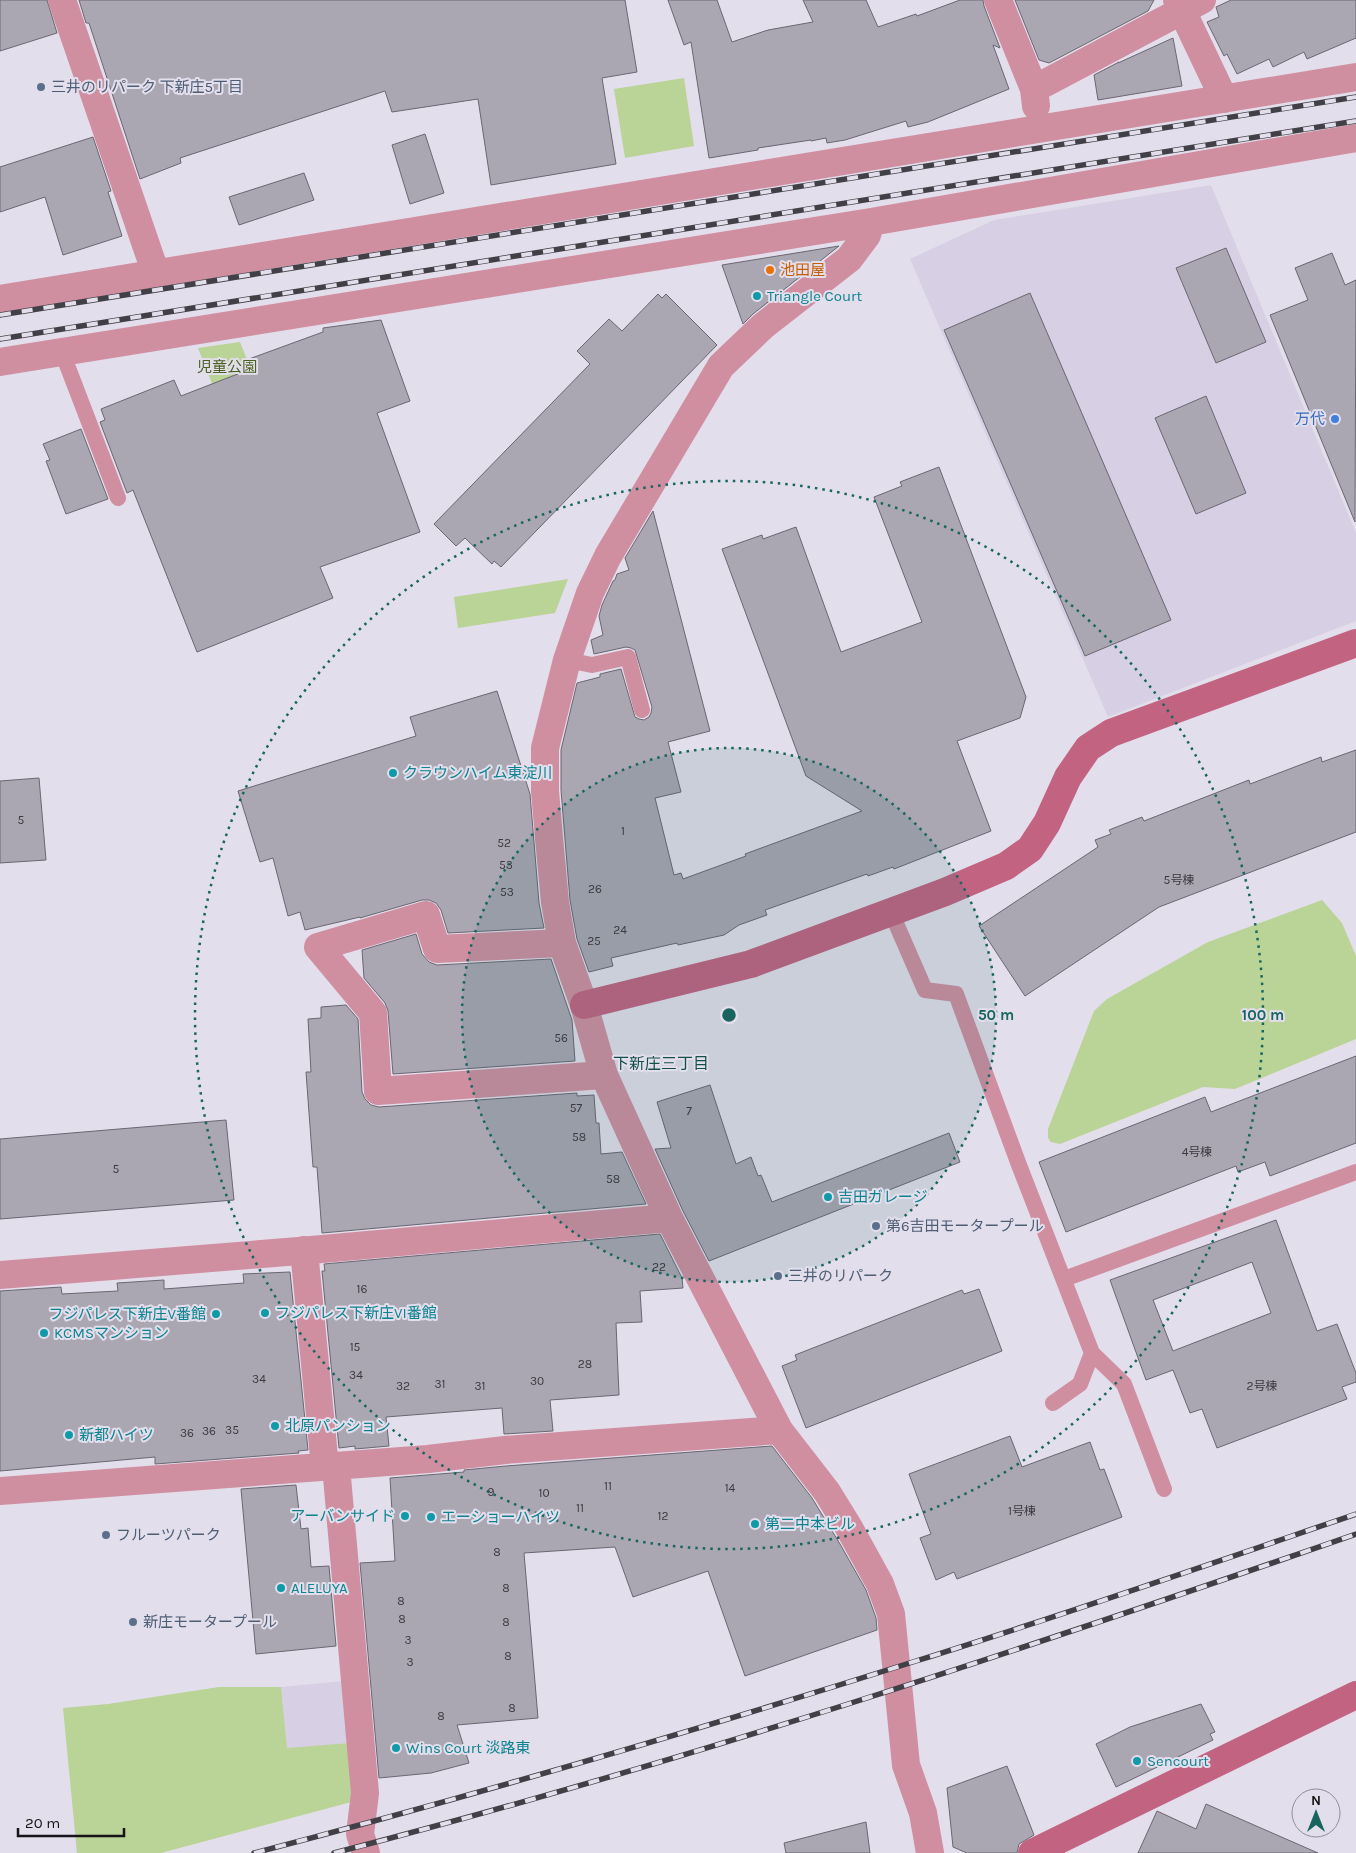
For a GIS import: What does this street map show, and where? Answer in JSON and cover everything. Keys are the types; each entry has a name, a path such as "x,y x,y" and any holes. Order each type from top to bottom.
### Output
{"street":[{"path":"62,0 156,274"},
{"path":"998,0 1034,89 1040,129"},
{"path":"1034,89 1187,4 1224,100"},
{"path":"0,298 1356,78"},
{"path":"0,362 871,222 1356,138"},
{"path":"871,222 866,234 849,259 763,326 721,366 608,556 590,593 567,660 545,748 545,791 555,902 562,943 584,1005 604,1074 669,1218 778,1430 827,1492 880,1584 892,1614 906,1765 923,1813 930,1853"},
{"path":"584,1005 751,964 945,892 1006,866 1030,849 1047,823 1068,777 1088,748 1110,733 1356,643"},
{"path":"562,943 437,949 426,915 318,947 373,1013 378,1091 604,1074"},
{"path":"0,1275 669,1218"},
{"path":"304,1250 330,1466 365,1792 360,1834 366,1853"},
{"path":"0,1491 428,1459 505,1450 778,1430"},
{"path":"1032,1853 1356,1695"}],"lane":[{"path":"62,352 118,498"},
{"path":"567,660 592,665 628,657 642,710"},
{"path":"892,912 925,990 956,994 1019,1165 1092,1353 1124,1384 1164,1489"},
{"path":"1064,1279 1356,1172"},
{"path":"1053,1403 1080,1384 1092,1353"}],"shaded area":[{"path":"1211,185 1356,533 1356,621 1108,717 910,259 994,220"},
{"path":"343,1681 349,1743 287,1749 281,1687"}],"green space":[{"path":"684,78 694,146 625,158 614,89"},
{"name":"児童公園","path":"240,342 263,400 225,416 198,348"},
{"path":"568,579 555,613 458,628 454,597"},
{"path":"1322,900 1342,923 1356,956 1356,1039 1235,1089 1203,1087 1060,1144 1051,1142 1048,1138 1048,1129 1094,1011 1107,999 1208,942"},
{"path":"219,1687 281,1687 287,1748 349,1743 355,1801 161,1853 77,1853 63,1708 108,1704"}],"building":[{"path":"0,0 47,0 57,33 0,51"},
{"path":"79,0 625,0 637,72 602,78 616,164 491,185 478,99 392,112 385,91 180,158 181,163 140,179 89,23 86,23"},
{"path":"668,0 717,0 732,42 768,30 813,22 803,0 866,0 878,27 916,14 917,16 960,0 983,0 1000,48 993,45 1009,89 928,122 908,127 906,121 845,140 827,143 826,138 758,148 758,150 709,158 691,42 684,45"},
{"path":"1015,0 1154,0 1148,11 1049,63 1039,60"},
{"path":"1231,0 1356,0 1356,38 1307,59 1304,52 1273,67 1269,59 1237,74 1227,54 1224,56 1207,22 1219,17 1216,7"},
{"path":"1173,38 1182,86 1098,100 1094,75"},
{"path":"425,134 444,193 410,204 392,145"},
{"path":"93,137 111,191 108,192 122,236 63,255 45,197 0,212 0,167"},
{"path":"304,173 314,200 239,225 229,197"},
{"name":"Triangle Court","path":"839,246 753,314 743,324 722,265"},
{"path":"1226,248 1266,342 1216,363 1176,268"},
{"name":"万代","path":"1332,253 1345,285 1356,280 1355,522 1270,315 1308,300 1295,268"},
{"path":"1030,293 1171,620 1085,656 944,330"},
{"path":"658,294 662,298 666,294 717,345 501,567 494,561 492,564 465,538 456,546 434,524 590,364 577,351 609,319 622,331"},
{"path":"381,320 410,401 377,413 420,532 320,567 333,598 197,652 133,490 127,493 100,422 105,420 101,409 174,380 181,396 253,368 249,359 323,332 323,328"},
{"path":"1206,396 1246,493 1196,514 1155,418"},
{"path":"81,429 108,499 66,514 46,461 50,460 43,444"},
{"path":"939,467 1026,697 1020,718 957,741 991,831 894,869 893,867 868,876 867,874 765,910 767,915 739,925 724,935 678,945 677,943 611,958 613,966 589,972 577,939 570,900 561,790 561,750 577,683 600,677 600,674 621,669 635,717 644,720 651,713 652,707 635,650 626,647 594,654 591,640 603,635 599,616 602,605 617,574 629,570 625,558 653,511 710,731 668,742 681,792 655,798 674,875 681,873 683,879 862,811 806,776 722,549 762,535 763,539 796,527 841,652 922,622 874,497 902,486 900,482"},
{"path":"497,691 530,794 539,903 544,928 448,933 441,910 436,903 429,900 422,900 360,918 305,930 300,912 288,916 273,858 260,862 238,791 416,736 410,717"},
{"path":"1356,750 1356,832 1159,907 1025,996 979,926 1098,847 1095,840 1111,834 1109,830 1142,817 1144,821 1249,780 1250,784 1321,757 1322,762"},
{"path":"39,778 46,860 0,863 0,781"},
{"path":"416,934 422,954 429,962 437,965 551,959 572,1020 575,1061 393,1074 388,1011 385,1003 364,978 362,950"},
{"path":"346,1005 358,1019 362,1092 365,1099 371,1105 379,1107 577,1093 577,1096 594,1095 596,1123 599,1123 601,1154 622,1152 646,1204 322,1233 317,1167 313,1167 306,1072 311,1072 308,1019 321,1018 321,1007"},
{"path":"1356,1056 1356,1143 1270,1176 1265,1162 1238,1172 1236,1166 1066,1232 1039,1162 1205,1097 1211,1112"},
{"path":"710,1085 736,1164 751,1157 758,1176 761,1175 772,1202 949,1133 960,1162 709,1261 683,1211 655,1149 671,1148 657,1102"},
{"path":"226,1120 234,1200 0,1219 0,1139"},
{"path":"1276,1220 1317,1331 1337,1324 1356,1373 1356,1382 1342,1387 1347,1399 1217,1448 1202,1409 1190,1413 1173,1370 1146,1380 1110,1280","holes":["1252,1262 1271,1313 1173,1351 1153,1300"]},
{"path":"660,1234 682,1278 683,1288 640,1291 642,1322 616,1323 619,1395 550,1400 553,1431 504,1434 502,1408 386,1417 389,1446 355,1449 355,1446 339,1448 322,1271 325,1271 324,1264"},
{"path":"290,1272 308,1450 298,1451 299,1453 155,1464 155,1457 0,1471 0,1291 61,1287 62,1294 118,1291 117,1283 164,1280 164,1289 244,1283 243,1274"},
{"path":"979,1289 1002,1351 806,1428 782,1366 797,1360 795,1355 962,1290 964,1294"},
{"path":"1010,1436 1022,1467 1090,1442 1100,1470 1104,1469 1122,1517 957,1579 954,1572 936,1580 920,1538 931,1534 909,1474"},
{"path":"772,1446 812,1498 840,1544 866,1590 876,1618 877,1630 745,1676 708,1571 633,1597 615,1547 524,1553 538,1718 457,1725 469,1763 431,1773 379,1778 360,1563 395,1561 390,1478 464,1472 464,1470 506,1466"},
{"name":"ALELUYA","path":"296,1485 301,1529 308,1528 311,1567 329,1566 336,1646 256,1654 241,1489"},
{"name":"Sencourt","path":"1201,1704 1215,1732 1210,1734 1213,1740 1116,1787 1096,1744 1130,1727"},
{"path":"1007,1766 1034,1835 1019,1844 1017,1853 967,1853 953,1847 947,1788"},
{"path":"1206,1804 1318,1853 1138,1853 1157,1811 1196,1829"},
{"path":"866,1822 870,1853 786,1853 784,1843"}],"railway":[{"path":"0,315 1356,97"},
{"path":"0,339 1356,121"},
{"path":"254,1853 503,1785 834,1687 971,1644 1356,1514"},
{"path":"334,1853 463,1819 720,1744 976,1663 1356,1534"}],"place":[{"name":"三井のリパーク 下新庄5丁目","path":"41,87"},
{"name":"池田屋","path":"770,270"},
{"name":"Triangle Court","path":"757,296"},
{"name":"万代","path":"1335,419"},
{"name":"クラウンハイム東淀川","path":"393,773"},
{"name":"吉田ガレージ","path":"828,1197"},
{"name":"第6吉田モータープール","path":"876,1226"},
{"name":"三井のリパーク","path":"778,1276"},
{"name":"フジパレス下新庄VI番館","path":"265,1313"},
{"name":"フジパレス下新庄V番館","path":"216,1314"},
{"name":"KCMSマンション","path":"44,1333"},
{"name":"北原パンション","path":"275,1426"},
{"name":"新都ハイツ","path":"69,1435"},
{"name":"アーバンサイド","path":"405,1516"},
{"name":"エーショーハイツ","path":"431,1517"},
{"name":"第二中本ビル","path":"755,1524"},
{"name":"フルーツパーク","path":"106,1535"},
{"name":"ALELUYA","path":"281,1588"},
{"name":"新庄モータープール","path":"133,1622"},
{"name":"Wins Court 淡路東","path":"396,1748"},
{"name":"Sencourt","path":"1137,1761"}],"district":[{"name":"下新庄三丁目","path":"661,1063"}]}
